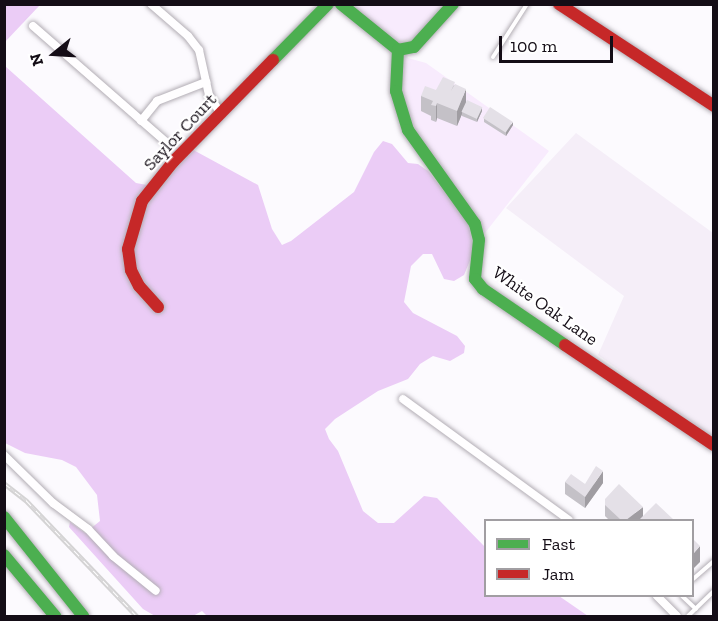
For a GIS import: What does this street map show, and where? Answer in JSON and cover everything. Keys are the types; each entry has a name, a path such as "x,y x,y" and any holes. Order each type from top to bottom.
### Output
{"main road":[{"name":"Saylor Court","path":"158,307 139,286 131,270 128,249 142,201 173,162 327,4"},
{"path":"341,4 398,50 414,46 453,4"},
{"path":"559,4 714,106"},
{"name":"White Oak Lane","path":"398,50 396,92 401,111 408,130 475,224 479,240 475,279 483,289 712,440"},
{"path":"4,517 83,616"},
{"path":"6,557 49,616"},
{"path":"6,557 55,616"}],"street":[{"path":"151,4 188,36 199,50 209,96 221,114"},
{"path":"33,26 167,142"},
{"path":"141,121 157,101 206,82"},
{"path":"403,399 568,519"},
{"path":"4,455 53,503 88,529 113,556 156,591"},
{"path":"658,597 678,616"}],"lane":[{"path":"493,57 527,4"},
{"path":"694,579 714,561"},
{"path":"688,616 714,591"},
{"path":"683,597 696,609"}],"shaded area":[{"path":"4,5 40,5 5,42"},
{"path":"349,5 449,5 417,37 403,41 408,58 426,63 549,151 485,233 425,151 401,93 404,62 396,39"},
{"path":"5,66 136,183 147,185 158,177 186,146 258,185 272,229 282,245 291,241 354,192 374,152 383,141 392,144 408,163 418,164 428,171 468,221 474,251 464,275 454,281 444,279 432,254 423,254 411,266 404,302 413,313 457,336 465,346 464,353 450,361 433,356 420,364 408,379 378,391 335,419 325,429 329,439 338,451 363,511 378,523 394,523 424,496 437,498 484,546 484,597 560,597 588,616 207,616 202,611 193,616 155,616 143,609 69,527 70,522 85,533 100,521 97,495 76,467 62,460 25,453 5,443"},
{"path":"576,133 713,233 713,437 598,355 624,296 506,208"}],"building":[{"path":"443,77 455,82 451,91 455,84 466,89 457,111 437,103 436,106 431,105 433,101 421,96 425,86 436,90"},
{"path":"467,100 482,107 477,119 462,112"},
{"path":"490,107 513,122 506,133 483,118"},
{"path":"596,466 603,471 585,497 565,482 571,474 585,484"},
{"path":"619,484 643,507 627,519 620,519 605,505 605,499"},
{"path":"656,503 673,519 640,519"},
{"path":"694,540 700,546 694,553"}],"railway":[{"path":"4,483 26,500 137,616"}],"traffic: fast":[{"path":"273,60 328,4"},
{"path":"341,4 398,50 414,47 453,4"},
{"path":"398,50 396,91 408,130 475,224 479,240 475,279 483,289 565,345"},
{"path":"4,517 83,616"},
{"path":"4,555 55,616"}],"traffic: jam":[{"path":"559,4 714,106"},
{"path":"158,307 139,286 131,270 128,249 142,201 173,162 273,60"},
{"path":"565,345 714,445"}]}
